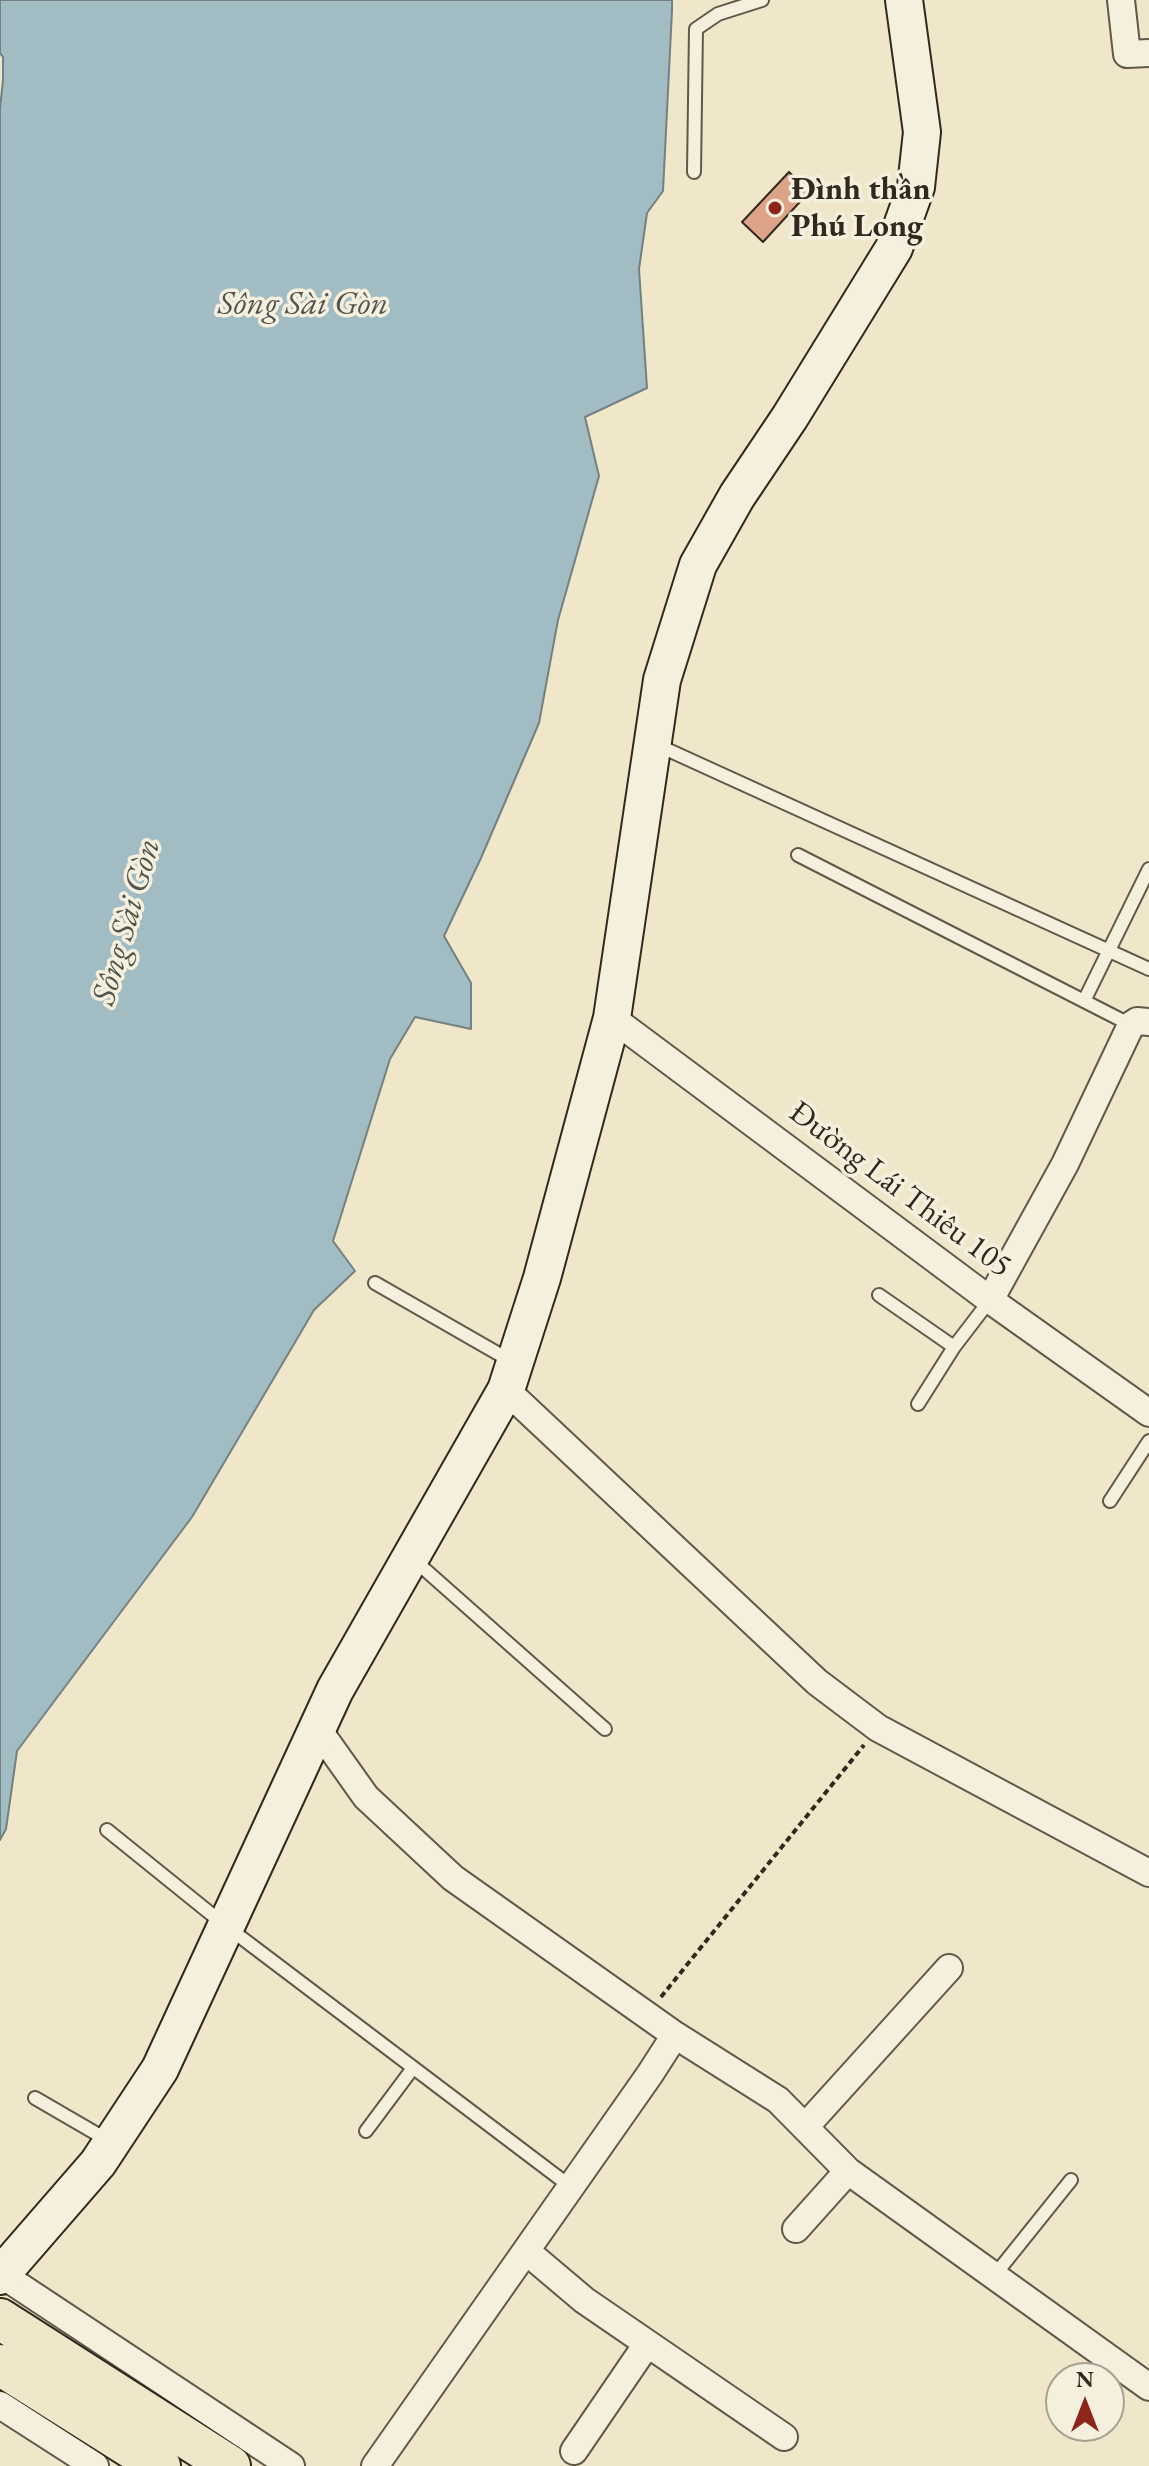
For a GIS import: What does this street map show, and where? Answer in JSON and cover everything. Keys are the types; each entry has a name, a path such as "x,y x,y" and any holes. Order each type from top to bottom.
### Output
{"main road":[{"path":"0,2319 230,2466"},
{"path":"0,2365 160,2466"}],"street":[{"path":"291,2466 1,2275 98,2163 160,2069 335,1690 510,1376 546,1263 612,1018 662,680 698,565 737,496 790,417 894,248 916,187 922,132 904,0"},
{"path":"1121,0 1127,54 1149,53"},
{"name":"Đường Lái Thiêu 105","path":"612,1018 990,1300 1149,1413"},
{"path":"990,1300 1140,1024"},
{"path":"510,1376 817,1682 878,1728 1149,1873"},
{"path":"317,1728 366,1797 453,1878 675,2035 778,2100 848,2171 1149,2387"},
{"path":"805,2127 949,1968"},
{"path":"375,2466 675,2035"},
{"path":"796,2229 848,2171"},
{"path":"526,2251 584,2300 784,2437"},
{"path":"574,2451 647,2344"},
{"path":"0,2405 95,2466"}],"lane":[{"path":"694,172 696,29 718,14 762,0"},
{"path":"652,742 1107,957 1149,969"},
{"path":"798,855 1084,1001 1140,1024"},
{"path":"1084,1001 1149,869"},
{"path":"375,1283 510,1376"},
{"path":"879,1295 954,1347"},
{"path":"918,1404 954,1347 990,1300"},
{"path":"1110,1501 1149,1441"},
{"path":"410,1557 605,1729"},
{"path":"107,1830 226,1926 571,2187"},
{"path":"366,2131 413,2068"},
{"path":"35,2098 111,2142"},
{"path":"994,2276 1071,2180"}],"path":[{"path":"647,2015 878,1728"}],"water":[{"name":"Sông Sài Gòn","path":"0,0 672,0 672,11 663,191 647,213 639,269 647,388 585,417 599,476 558,620 539,723 444,936 471,983 471,1029 415,1017 390,1059 333,1241 355,1271 314,1310 192,1517 17,1751 6,1829 0,1840 0,108 3,57 0,53"}],"building":[{"name":"Đình thần Phú Long","path":"789,172 809,192 763,242 742,222"}],"place":[{"name":"Đình thần Phú Long","path":"775,208"}]}
